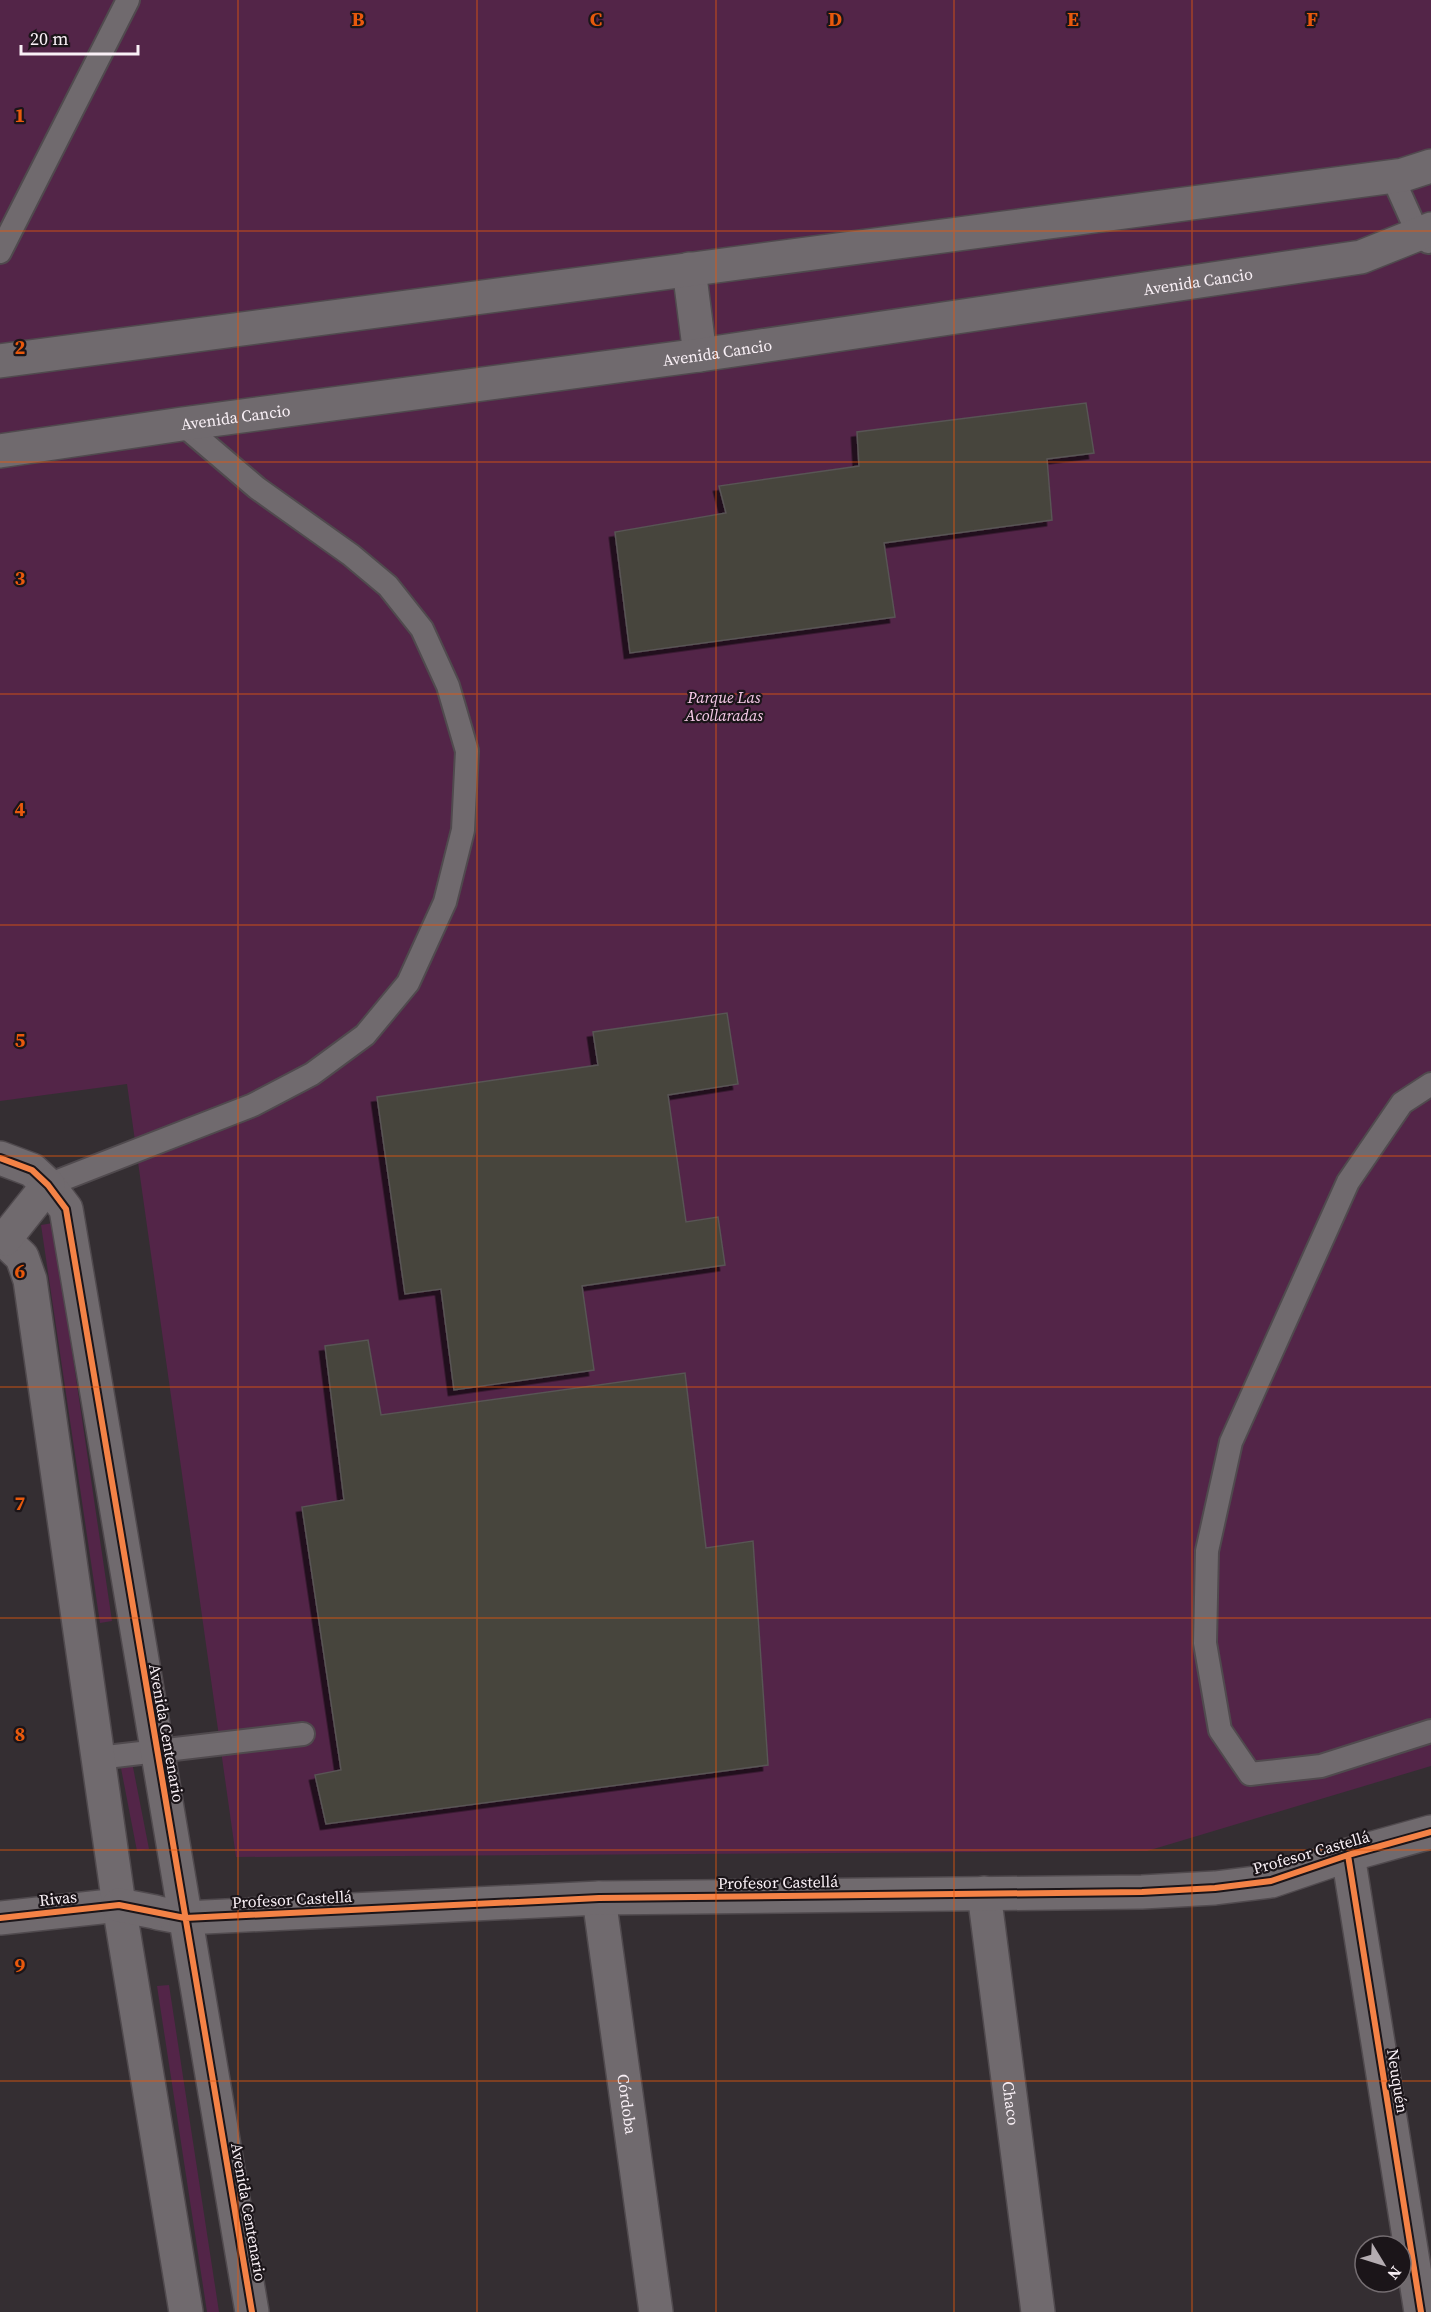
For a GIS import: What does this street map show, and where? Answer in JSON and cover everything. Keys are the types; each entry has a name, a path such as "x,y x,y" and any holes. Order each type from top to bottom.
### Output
{"street":[{"path":"0,361 1403,175 1431,166"},
{"name":"Avenida Cancio","path":"0,451 182,424 700,355 1361,256 1427,236"},
{"path":"689,269 700,355"},
{"path":"0,1158 40,1177 2,1237 22,1257 30,1280 119,1905 186,2312"},
{"name":"Avenida Centenario","path":"40,1177 66,1209 156,1751 170,1915 252,2312"},
{"name":"Profesor Castellá","path":"119,1905 170,1915 598,1898 1142,1893 1271,1881 1348,1855 1431,1832"},
{"name":"Neuquén","path":"1348,1855 1421,2312"},
{"name":"Chaco","path":"984,1893 1038,2312"},
{"name":"Córdoba","path":"598,1898 656,2312"},
{"name":"Rivas","path":"0,1918 119,1905"}],"lane":[{"path":"0,252 128,0"},
{"path":"1392,176 1427,236"},
{"path":"40,1177 253,1105 312,1074 365,1035 408,983 445,902 464,830 467,751 448,686 422,629 388,586 351,555 257,488 182,424"},
{"path":"1431,1084 1402,1102 1348,1182 1231,1442 1207,1551 1205,1644 1220,1730 1250,1774 1321,1766 1431,1731"},
{"path":"98,1758 303,1734"}],"green space":[{"name":"Parque Las Acollaradas","path":"0,0 1431,0 1431,1766 1147,1851 236,1857 127,1084 0,1101"},
{"path":"53,1223 112,1621 100,1623 41,1225"},
{"path":"132,1762 149,1849 137,1851 120,1763"},
{"path":"169,1985 219,2312 207,2312 157,1986"}],"building":[{"path":"1086,403 1094,453 1047,459 1052,520 884,543 895,617 630,653 615,532 726,513 719,486 859,466 857,432"},
{"path":"727,1013 738,1084 668,1095 686,1222 718,1217 725,1265 582,1286 594,1370 454,1390 441,1289 405,1294 377,1097 598,1065 593,1032"},
{"path":"368,1340 381,1415 685,1373 706,1548 753,1541 768,1765 326,1824 315,1775 341,1770 302,1507 344,1500 325,1346"}],"cycle path":[{"path":"0,1158 32,1170 48,1185 66,1209 252,2312"},
{"path":"0,1918 119,1905 185,1918 599,1898 1142,1892 1215,1888 1271,1881 1348,1855 1431,1832"},
{"path":"1348,1855 1421,2312"}]}
